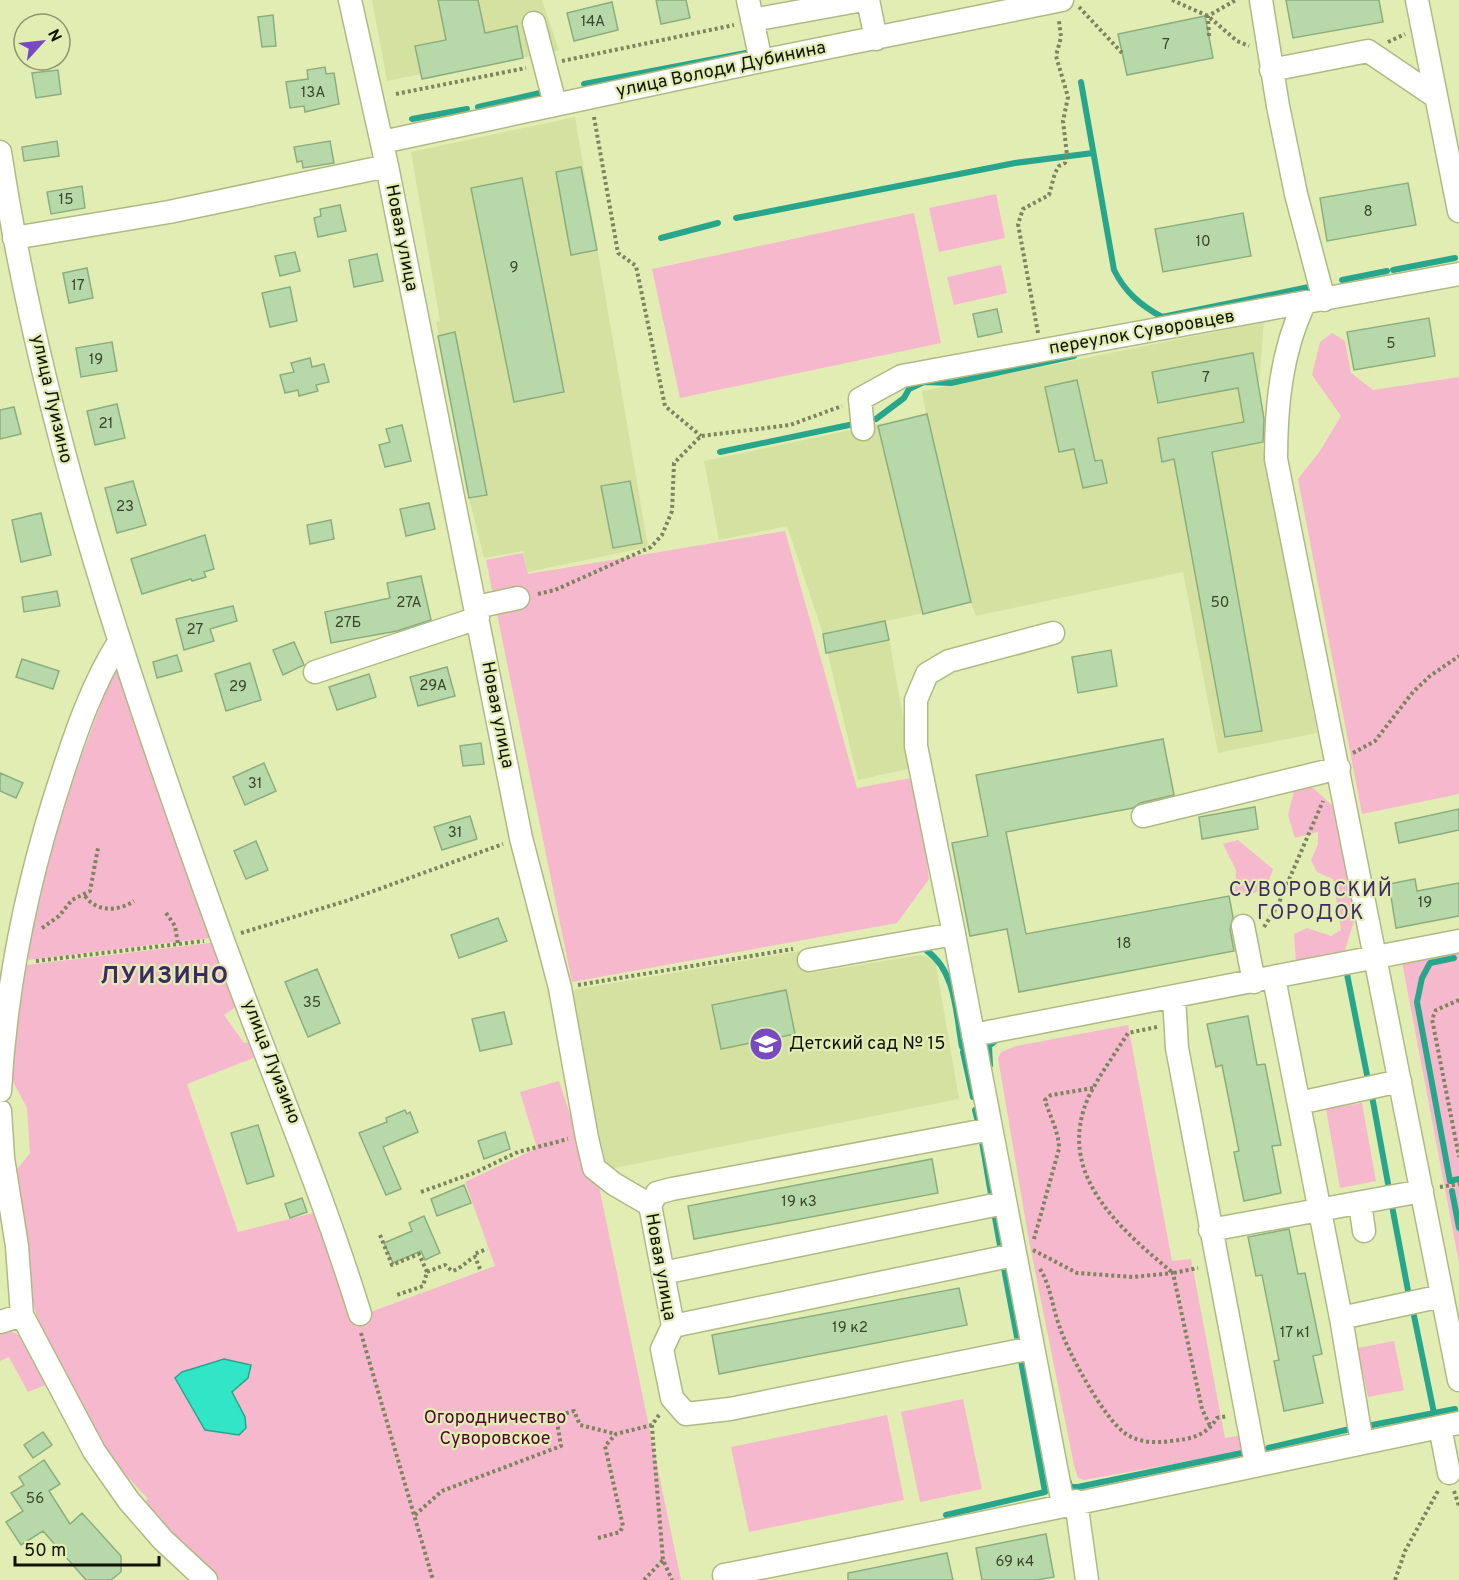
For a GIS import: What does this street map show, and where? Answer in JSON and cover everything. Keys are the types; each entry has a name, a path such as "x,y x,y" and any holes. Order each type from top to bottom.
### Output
{"street":[{"name":"Новая улица","path":"350,0 387,166 521,838 560,988 587,1138 594,1167 614,1184 650,1205 673,1326 662,1349 672,1398"},
{"path":"760,61 750,10 862,0"},
{"path":"868,0 876,39"},
{"name":"улица Володи Дубинина","path":"382,142 527,119 555,104 876,39 987,8 1063,0"},
{"path":"1261,0 1270,62 1314,302 1295,322 1276,408 1276,459 1459,1380"},
{"path":"1417,0 1459,211"},
{"path":"534,23 555,104"},
{"path":"1270,62 1368,51 1436,97"},
{"name":"улица Луизино","path":"0,152 5,214 14,238 65,463 119,642 222,939 332,1223 360,1314"},
{"path":"14,238 169,212 387,166"},
{"name":"переулок Суворовцев","path":"860,399 902,376 1459,274"},
{"path":"860,399 863,429"},
{"path":"315,672 518,598"},
{"path":"1053,633 949,661 927,674 916,700 916,746 1004,1203 1021,1251 1032,1348 1088,1580"},
{"path":"0,1091 9,983 41,840 101,670 119,642"},
{"path":"1143,816 1339,770"},
{"path":"1243,926 1264,980 1299,1103 1341,1318 1352,1351 1361,1396 1362,1443"},
{"path":"815,958 954,934"},
{"path":"973,1035 1459,941"},
{"path":"1173,997 1177,1048 1256,1464"},
{"path":"1299,1103 1349,1099 1400,1081"},
{"path":"0,1111 3,1158 17,1246 22,1315 94,1451 129,1500 163,1539 206,1580"},
{"path":"650,1205 657,1193 672,1189 991,1129"},
{"path":"1210,1230 1422,1191"},
{"path":"663,1273 1004,1203"},
{"path":"1360,1203 1364,1231"},
{"path":"673,1326 1021,1251"},
{"path":"1341,1318 1443,1296"},
{"path":"0,1322 22,1315"},
{"path":"672,1398 686,1414 730,1409 1032,1348"},
{"path":"724,1575 942,1533 1070,1503 1449,1425 1449,1473"}],"path":[{"path":"1063,0 1123,54"},
{"path":"1042,351 1018,224 1023,209 1049,195 1055,173 1067,156 1063,121 1068,97 1057,63 1063,0"},
{"path":"1172,0 1208,16 1237,41 1270,62"},
{"path":"1208,16 1236,0"},
{"path":"396,94 546,64 750,10"},
{"path":"1208,16 1209,36"},
{"path":"1368,51 1422,25"},
{"path":"590,97 618,253 636,266 665,406 701,436"},
{"path":"518,598 555,590 651,547 662,534 672,511 674,463 701,436 790,425 860,399"},
{"path":"1266,922 1278,905 1320,804 1339,770 1375,741 1413,692 1430,676 1459,656"},
{"path":"26,962 222,939 346,901 521,838"},
{"path":"36,935 63,912 72,900 85,896 93,885 98,848"},
{"path":"85,896 93,904 108,909 121,909 134,901"},
{"path":"166,913 175,926 178,944"},
{"path":"560,988 803,947 815,958"},
{"path":"1459,1000 1436,1010 1432,1019 1459,1156"},
{"path":"1175,1024 1128,1033 1094,1088 1082,1122 1078,1143 1081,1162 1104,1206 1136,1242 1173,1273 1202,1409 1211,1428"},
{"path":"1021,1251 1034,1239 1059,1149 1059,1136 1051,1122 1046,1100 1052,1095 1094,1088"},
{"path":"421,1192 476,1172 518,1152 558,1140 587,1138"},
{"path":"380,1235 392,1265 419,1254 427,1272 423,1286 396,1295"},
{"path":"480,1269 474,1254 487,1249"},
{"path":"1021,1251 1077,1273 1133,1277 1173,1273 1217,1264"},
{"path":"1021,1251 1047,1282 1063,1338 1096,1398 1125,1433 1142,1441 1156,1443 1201,1436 1211,1428 1217,1418 1246,1412"},
{"path":"427,1272 445,1265 452,1271 476,1257"},
{"path":"360,1314 361,1333 433,1580"},
{"path":"415,1515 442,1491 561,1446 556,1416 574,1410 580,1425 616,1434 652,1425 672,1398"},
{"path":"652,1425 663,1560 672,1580"},
{"path":"598,1538 620,1532 623,1526 605,1446 616,1434"},
{"path":"1395,1580 1405,1551 1449,1473"},
{"path":"644,1580 663,1560"}],"shaded area":[{"path":"372,0 542,0 559,50 422,79 421,74 387,81"},
{"path":"575,117 648,547 528,572 523,551 484,558 469,498 436,322 440,321 411,152"},
{"path":"1264,322 1259,384 1268,442 1262,443 1317,733 1218,753 1183,572 976,616 971,603 886,621 912,768 858,780 823,634 787,526 719,540 704,461 926,414 922,391"},
{"name":"Детский сад № 15","path":"806,950 811,967 810,973 921,955 935,959 959,1099 610,1169 599,1158 573,990"}],"green space":[{"path":"996,194 1005,238 939,252 929,208"},
{"path":"914,213 941,343 680,398 652,269"},
{"path":"1001,265 1007,293 954,305 947,277"},
{"path":"1332,333 1345,341 1351,373 1373,390 1459,377 1459,794 1362,814 1298,479 1320,451 1341,416 1312,375 1320,342"},
{"path":"785,531 857,788 916,777 929,879 897,923 572,982 486,560 523,553 528,574"},
{"path":"120,671 217,937 27,960 43,876 78,766 113,672"},
{"path":"1295,787 1313,788 1332,805 1344,848 1356,915 1344,953 1296,964 1294,934 1307,928 1331,936 1341,930 1333,879 1317,872 1311,860 1318,844 1318,832 1295,838 1288,815"},
{"path":"1238,840 1273,869 1267,886 1250,895 1235,894 1236,870 1223,844"},
{"name":"Огородничество Суворовское","path":"218,942 240,1004 224,1015 244,1043 256,1040 256,1057 187,1084 238,1232 313,1213 357,1317 495,1266 465,1182 537,1148 520,1092 559,1081 587,1166 598,1182 681,1580 219,1580 143,1504 148,1499 115,1463 74,1397 41,1332 32,1299 31,1270 15,1172 30,1153 27,1108 10,1076 26,965"},
{"path":"1459,950 1459,1263 1402,962"},
{"path":"1128,1025 1172,1261 1191,1259 1225,1438 1242,1435 1245,1451 1084,1480 1078,1478 1074,1465 1029,1241 998,1058 1001,1052 1016,1046"},
{"path":"1362,1103 1376,1181 1340,1188 1326,1109"},
{"path":"9,1330 26,1339 48,1384 28,1392 9,1357 0,1361 0,1333"},
{"path":"1394,1341 1404,1390 1368,1397 1358,1348"},
{"path":"963,1399 982,1489 920,1502 901,1412"},
{"path":"887,1415 904,1500 749,1532 731,1447"}],"water":[{"path":"224,1359 251,1365 248,1378 232,1392 245,1417 246,1428 239,1435 205,1430 175,1378 182,1372"}],"building":[{"path":"438,0 478,0 485,33 517,26 523,58 422,79 415,46 446,40"},
{"path":"656,0 686,0 690,18 661,24"},
{"path":"1286,0 1379,0 1383,22 1293,38"},
{"path":"612,2 618,30 574,41 567,13"},
{"path":"273,15 276,46 262,47 258,17"},
{"path":"1205,16 1213,58 1127,75 1118,34"},
{"path":"325,67 326,74 334,73 339,104 305,112 304,106 290,108 286,82 308,79 307,70"},
{"path":"58,72 61,94 36,98 32,73"},
{"path":"57,141 59,156 24,161 22,147"},
{"path":"330,141 334,163 303,168 302,161 297,162 294,147"},
{"path":"581,167 597,250 571,255 556,172"},
{"path":"522,178 564,392 514,402 471,188"},
{"path":"1408,183 1416,225 1327,241 1320,198"},
{"path":"82,186 85,208 51,214 47,192"},
{"path":"340,205 346,231 318,237 314,218 321,216 320,209"},
{"path":"1243,213 1251,256 1163,272 1155,229"},
{"path":"295,252 300,271 280,276 275,256"},
{"path":"377,254 383,281 354,287 349,260"},
{"path":"87,268 93,298 69,303 63,273"},
{"path":"290,287 297,321 270,327 262,293"},
{"path":"997,309 1002,332 978,337 973,314"},
{"path":"1429,318 1435,356 1354,370 1347,332"},
{"path":"455,332 487,495 469,498 438,336"},
{"path":"112,342 117,371 81,377 76,348"},
{"path":"1253,353 1264,419 1263,442 1212,452 1262,731 1225,737 1174,459 1162,462 1158,438 1244,422 1238,388 1158,403 1152,372"},
{"path":"310,358 312,367 324,364 329,382 316,385 318,391 299,396 298,390 285,393 280,375 294,372 291,363"},
{"path":"1077,380 1095,461 1102,460 1107,483 1083,488 1074,449 1059,452 1045,387"},
{"path":"117,404 125,438 95,445 87,411"},
{"path":"14,407 21,434 0,439 0,410"},
{"path":"927,414 971,602 923,614 878,426"},
{"path":"402,425 411,461 385,467 379,445 390,442 386,429"},
{"path":"133,481 146,525 117,533 105,488"},
{"path":"630,481 642,543 613,548 601,486"},
{"path":"429,503 435,529 406,536 400,509"},
{"path":"41,513 51,555 21,562 12,520"},
{"path":"331,520 334,539 310,544 307,525"},
{"path":"205,535 214,569 204,572 206,577 192,581 191,579 142,594 131,559"},
{"path":"421,576 431,620 397,631 331,643 325,612 390,598 387,583"},
{"path":"57,591 60,606 24,612 22,597"},
{"path":"233,606 237,621 210,629 214,641 184,650 176,619"},
{"path":"885,621 889,640 826,653 823,634"},
{"path":"294,642 304,665 283,675 273,650"},
{"path":"1111,650 1117,686 1078,693 1072,657"},
{"path":"177,655 182,671 157,678 153,662"},
{"path":"22,659 59,671 53,689 16,677"},
{"path":"250,663 261,700 226,711 215,674"},
{"path":"447,667 455,696 418,706 410,677"},
{"path":"369,674 376,697 337,710 329,687"},
{"path":"1163,739 1174,795 1140,803 1133,808 1006,832 1026,934 1229,896 1233,917 1230,929 1234,951 1019,992 1007,929 970,936 952,843 988,836 976,775"},
{"path":"481,743 484,764 463,766 460,746"},
{"path":"264,763 276,791 245,805 233,777"},
{"path":"0,773 23,783 16,798 0,791"},
{"path":"1255,807 1258,829 1202,839 1199,817"},
{"path":"1459,809 1459,830 1399,843 1395,823"},
{"path":"470,816 477,839 442,850 434,827"},
{"path":"256,841 268,870 246,879 234,851"},
{"path":"1415,879 1417,891 1459,883 1459,916 1396,928 1389,884"},
{"path":"498,918 507,941 459,958 451,935"},
{"path":"317,969 340,1023 308,1037 285,982"},
{"path":"786,990 795,1034 721,1049 712,1005"},
{"path":"504,1012 512,1044 480,1051 472,1019"},
{"path":"1248,1016 1257,1065 1265,1064 1281,1145 1272,1146 1281,1193 1244,1201 1234,1152 1239,1151 1222,1065 1216,1067 1207,1024"},
{"path":"405,1110 407,1114 410,1112 418,1132 383,1147 401,1189 386,1195 359,1133 387,1122 386,1118"},
{"path":"258,1125 274,1176 247,1184 231,1133"},
{"path":"505,1132 510,1149 484,1159 478,1141"},
{"path":"932,1159 938,1193 694,1239 688,1206"},
{"path":"464,1185 471,1203 437,1216 431,1199"},
{"path":"302,1198 307,1212 290,1218 285,1204"},
{"path":"424,1216 440,1253 425,1260 421,1251 393,1263 384,1243 412,1231 409,1223"},
{"path":"1289,1229 1298,1274 1305,1273 1322,1354 1313,1356 1323,1403 1284,1411 1274,1361 1279,1360 1262,1275 1256,1276 1248,1237"},
{"path":"959,1288 967,1325 719,1374 712,1335"},
{"path":"43,1432 52,1445 33,1458 24,1445"},
{"path":"44,1460 60,1484 49,1491 70,1524 82,1513 121,1556 121,1572 111,1580 86,1580 43,1531 21,1545 6,1522 23,1511 11,1493 24,1485 19,1477"},
{"path":"1046,1534 1054,1577 1037,1580 982,1580 976,1548"},
{"path":"947,1553 953,1580 848,1580 848,1573"}],"waterway":[{"path":"584,84 746,53"},
{"path":"1081,82 1114,270 1134,297 1162,317 1309,287"},
{"path":"478,107 540,93"},
{"path":"412,119 467,109"},
{"path":"736,218 1015,163 1093,153"},
{"path":"661,238 718,223"},
{"path":"1393,270 1455,258"},
{"path":"1342,280 1387,271"},
{"path":"876,419 904,398 909,389 924,382 951,383 1074,356"},
{"path":"720,452 854,424"},
{"path":"927,951 937,960 949,982 962,1047"},
{"path":"1454,958 1430,963 1422,978 1417,1002 1450,1181 1459,1179"},
{"path":"1346,969 1368,1080"},
{"path":"990,1065 989,1046 999,1038"},
{"path":"963,1052 973,1097"},
{"path":"1372,1096 1389,1189"},
{"path":"975,1110 979,1126"},
{"path":"981,1136 992,1200"},
{"path":"1452,1191 1459,1228"},
{"path":"1392,1206 1409,1296"},
{"path":"994,1212 1001,1251"},
{"path":"1003,1263 1017,1337"},
{"path":"1413,1311 1434,1413"},
{"path":"946,1515 1045,1492 1020,1355"},
{"path":"1367,1426 1455,1409"},
{"path":"1268,1448 1350,1429"},
{"path":"1069,1482 1070,1487 1078,1487 1247,1452"}],"place":[{"name":"Детский сад № 15","path":"766,1044"}],"district":[{"name":"СУВОРОВСКИЙ ГОРОДОК","path":"1311,902"},
{"name":"ЛУИЗИНО","path":"165,977"}]}
